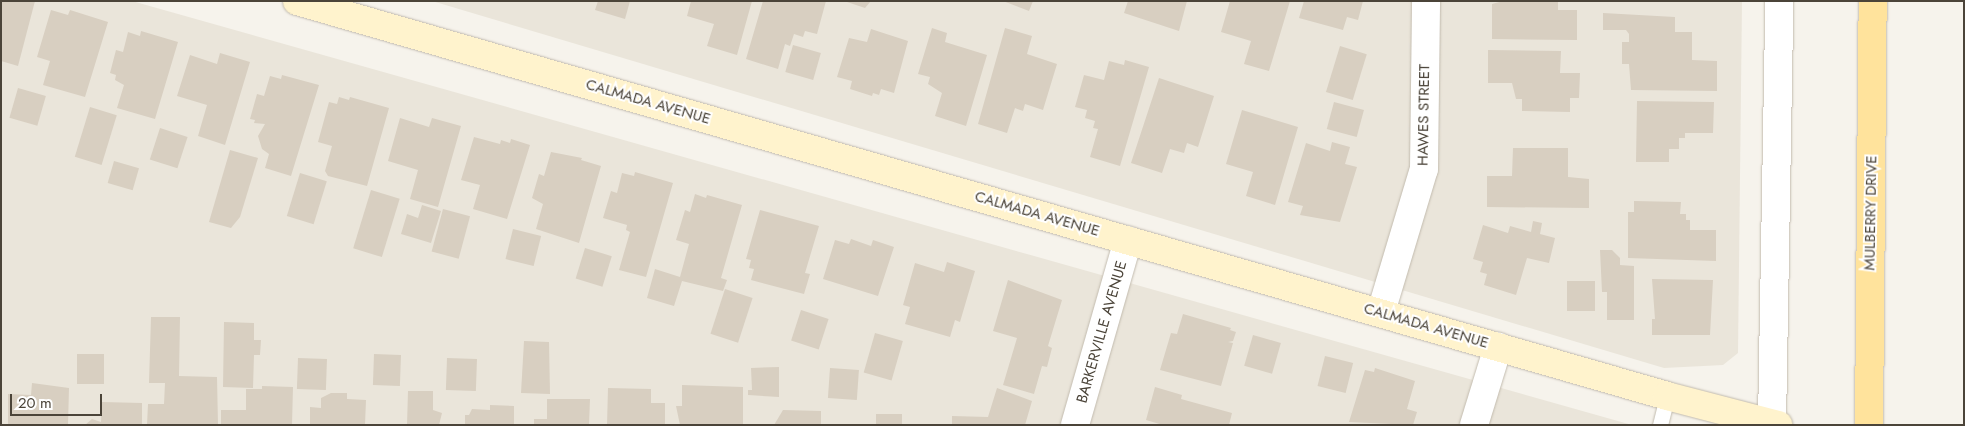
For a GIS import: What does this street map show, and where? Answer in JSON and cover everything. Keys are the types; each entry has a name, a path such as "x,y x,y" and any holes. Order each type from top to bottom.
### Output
{"main road":[{"name":"MULBERRY DRIVE","path":"1869,425 1873,1"}],"street":[{"name":"CALMADA AVENUE","path":"297,1 1667,396 1775,424"},
{"name":"HAWES STREET","path":"1381,312 1424,169 1426,1"},
{"path":"1775,424 1778,1"},
{"name":"BARKERVILLE AVENUE","path":"1076,425 1128,240"},
{"path":"1474,425 1498,347"}],"lane":[{"path":"1660,425 1667,396"}],"shaded area":[{"path":"1,1 132,1 1632,425 1,425"},
{"path":"432,1 1742,1 1738,353 1723,365 1664,368"}],"building":[{"path":"1,1 35,1 18,66 1,61"},
{"path":"598,1 630,1 625,19 595,10"},
{"path":"691,1 752,1 737,55 707,46 714,24 687,16"},
{"path":"763,1 826,1 817,34 805,31 803,37 794,34 790,46 785,44 778,69 746,59"},
{"path":"844,1 871,1 865,8"},
{"path":"1003,1 1033,1 1029,11"},
{"path":"1128,1 1187,1 1179,31 1124,13"},
{"path":"1230,1 1290,1 1269,71 1244,64 1251,41 1221,32"},
{"path":"1304,1 1363,1 1358,20 1347,17 1343,30 1299,18"},
{"path":"1503,1 1558,1 1558,10 1577,10 1577,40 1492,39 1492,4"},
{"path":"51,10 68,15 70,10 108,22 85,97 43,85 50,61 37,57"},
{"path":"1603,13 1675,17 1675,32 1692,32 1692,60 1717,61 1717,91 1631,90 1629,64 1622,64 1622,42 1629,42 1629,34 1626,30 1603,30"},
{"path":"932,28 947,33 945,42 987,55 966,126 935,116 942,93 928,84 930,77 918,74"},
{"path":"1005,28 1032,36 1027,54 1057,64 1043,110 1025,104 1023,111 1015,108 1007,133 978,124"},
{"path":"871,29 908,41 894,93 881,89 879,95 873,93 872,96 850,89 852,81 837,77 849,38 867,42"},
{"path":"141,31 178,42 155,119 117,108 124,85 115,80 116,75 110,73 116,50 123,52 128,32 140,36"},
{"path":"793,45 821,53 813,80 785,72"},
{"path":"1340,46 1367,54 1353,100 1326,92"},
{"path":"1488,50 1561,51 1560,73 1580,73 1579,98 1570,98 1570,112 1522,111 1522,99 1516,99 1512,83 1488,83"},
{"path":"220,53 250,62 225,145 198,136 207,105 177,96 190,55 217,64"},
{"path":"1125,60 1149,67 1120,166 1090,157 1098,129 1093,128 1095,121 1085,118 1087,110 1075,107 1084,75 1104,80 1109,61 1124,65"},
{"path":"282,75 319,85 291,176 265,168 269,154 262,149 258,136 265,124 254,123 255,120 250,119 257,94 264,96 270,76 281,79"},
{"path":"1159,78 1214,96 1198,147 1187,143 1184,153 1170,149 1162,173 1131,163"},
{"path":"18,88 46,96 37,126 9,118"},
{"path":"339,97 349,100 350,97 389,108 367,186 328,176 325,171 332,146 318,142 329,102 337,104"},
{"path":"1637,101 1714,102 1713,133 1685,133 1685,138 1679,138 1679,149 1669,149 1669,162 1636,162"},
{"path":"1334,102 1364,110 1357,137 1327,129"},
{"path":"90,107 117,115 102,165 75,157"},
{"path":"1242,110 1298,127 1275,205 1246,196 1253,172 1226,164"},
{"path":"400,118 429,127 432,118 461,126 438,207 410,199 418,170 388,161"},
{"path":"160,128 188,137 177,168 150,159"},
{"path":"474,137 500,144 501,140 510,143 511,139 530,145 507,219 473,209 480,185 461,180"},
{"path":"1332,142 1350,147 1345,164 1357,167 1340,222 1300,215 1303,206 1288,202 1306,143 1330,151"},
{"path":"1513,148 1568,148 1568,177 1589,179 1589,208 1487,207 1487,176 1512,176"},
{"path":"230,150 258,158 240,217 231,228 209,222"},
{"path":"551,152 582,158 581,160 601,166 579,243 536,229 543,204 532,198 539,174 544,176"},
{"path":"114,161 139,168 133,190 108,183"},
{"path":"635,172 673,183 646,277 619,270 630,232 626,230 627,225 603,218 611,191 617,193 622,173 634,176"},
{"path":"300,173 327,181 314,224 287,216"},
{"path":"371,190 400,199 382,257 353,248"},
{"path":"695,194 706,198 707,195 742,205 721,278 727,280 723,291 682,281 674,306 647,298 655,269 680,277 689,244 676,240 685,210 690,212"},
{"path":"1634,201 1681,202 1680,214 1686,214 1686,220 1690,220 1690,230 1716,230 1716,261 1628,258 1628,212 1634,212"},
{"path":"422,205 441,211 431,243 401,234 407,214 418,218"},
{"path":"443,209 470,216 459,259 432,252"},
{"path":"760,210 819,226 805,273 810,274 804,294 751,280 754,269 749,268 751,260 746,259"},
{"path":"1533,221 1542,223 1540,234 1555,238 1549,263 1527,258 1516,295 1484,285 1487,274 1480,272 1483,262 1473,259 1483,225 1508,233 1510,226 1531,232"},
{"path":"513,229 541,236 534,266 506,259"},
{"path":"851,239 871,246 873,240 894,247 878,296 823,279 835,240 849,244"},
{"path":"585,248 612,256 602,287 576,279"},
{"path":"1600,250 1612,250 1620,258 1620,265 1634,266 1634,320 1607,320 1607,292 1602,292"},
{"path":"947,262 975,271 960,322 955,320 950,337 905,324 910,307 903,305 915,263 944,272"},
{"path":"1652,279 1713,280 1710,335 1652,335 1652,319 1655,319"},
{"path":"1008,280 1062,300 1048,346 1052,348 1047,367 1042,366 1034,394 1003,385 1017,338 993,331"},
{"path":"1567,281 1595,281 1595,311 1567,311"},
{"path":"725,289 753,298 738,343 710,334"},
{"path":"801,310 829,319 819,349 791,340"},
{"path":"1183,314 1231,328 1230,330 1236,332 1233,341 1228,342 1233,343 1221,386 1160,370 1171,333 1177,334"},
{"path":"151,317 180,317 179,376 217,377 218,425 147,425 148,404 164,404 165,383 149,383"},
{"path":"224,322 254,323 254,340 261,340 260,355 254,355 253,388 223,387"},
{"path":"875,333 903,341 892,380 864,372"},
{"path":"1253,335 1281,343 1272,374 1244,366"},
{"path":"524,341 549,342 550,394 521,393"},
{"path":"77,354 104,354 104,384 77,384"},
{"path":"374,354 401,355 400,386 373,385"},
{"path":"1325,356 1353,363 1346,393 1318,386"},
{"path":"298,358 327,359 326,390 297,389"},
{"path":"447,358 477,359 476,391 446,390"},
{"path":"779,367 779,397 748,395 748,390 752,390 751,368"},
{"path":"830,368 859,370 857,400 828,398"},
{"path":"1375,368 1415,381 1407,409 1417,412 1413,425 1349,422 1365,370 1374,372"},
{"path":"32,383 69,388 68,425 8,425 8,394 31,395"},
{"path":"682,385 743,387 743,425 680,425 676,406 682,406"},
{"path":"262,386 293,387 292,425 221,425 221,410 246,410 246,389 262,389"},
{"path":"1155,387 1182,395 1181,399 1232,413 1229,425 1163,425 1146,420"},
{"path":"608,388 651,389 651,403 665,403 665,425 607,425"},
{"path":"997,388 1032,401 1025,425 952,425 952,416 988,417"},
{"path":"408,391 433,391 433,410 442,413 439,425 407,425"},
{"path":"331,393 347,393 347,399 366,400 365,425 310,425 310,407 321,408 321,398"},
{"path":"547,399 590,399 589,425 534,425 534,419 547,419"},
{"path":"102,402 142,403 142,425 85,425 92,419 101,422"},
{"path":"490,405 514,406 514,425 465,425 465,415 469,415 472,409 490,410"},
{"path":"783,410 821,411 821,425 774,425"},
{"path":"876,414 902,414 902,425 876,425"}]}
